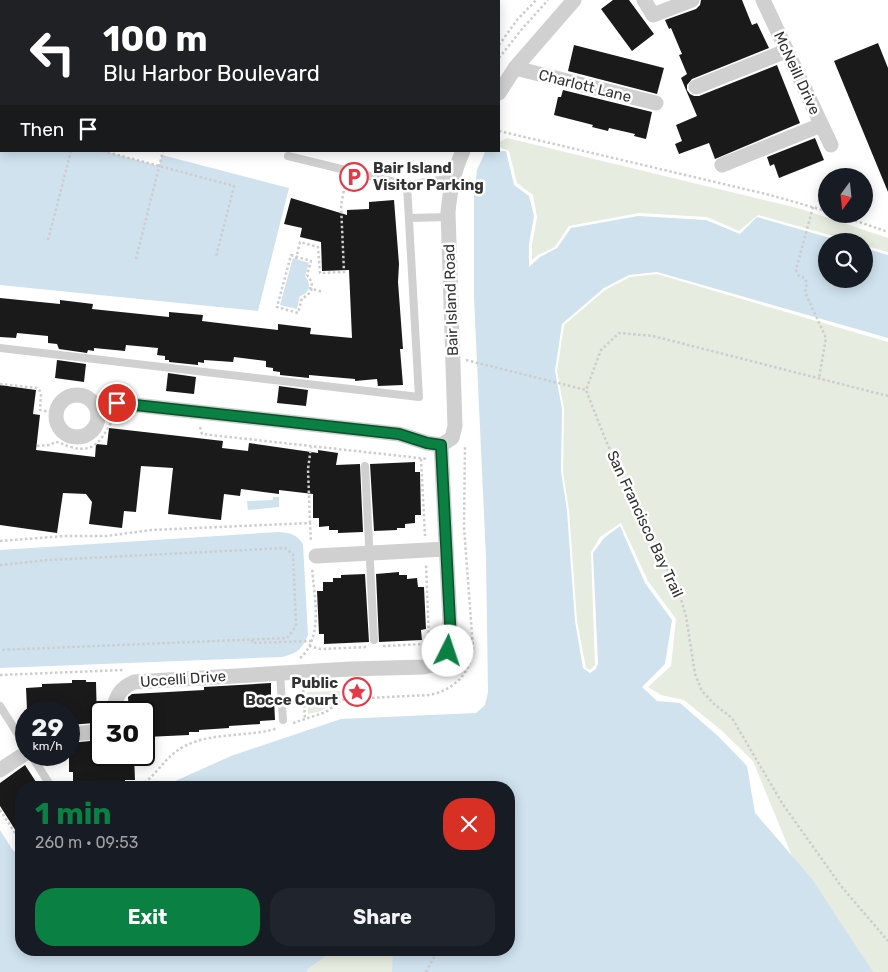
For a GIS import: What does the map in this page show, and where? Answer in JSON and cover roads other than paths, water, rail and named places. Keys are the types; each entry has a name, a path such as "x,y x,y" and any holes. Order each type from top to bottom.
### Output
{"street":[{"path":"500,91 515,68 574,0"},
{"path":"644,0 656,21 692,0"},
{"name":"McNeill Drive","path":"763,0 831,146"},
{"path":"696,87 786,51"},
{"name":"Charlott Lane","path":"515,68 656,103"},
{"path":"722,165 821,125"},
{"name":"Bair Island Road","path":"438,452 452,438 455,426 449,217 453,178 463,152"},
{"path":"74,395 88,398 97,408 98,422 89,434 82,437 75,437 63,432 56,420 56,413 62,401 74,395"},
{"path":"97,408 117,403 399,434 422,442 438,452"},
{"name":"Uccelli Drive","path":"116,701 119,692 126,685 134,682 424,667 443,660 451,642 438,452"},
{"path":"313,556 446,549"},
{"path":"0,770 15,760"}],"lane":[{"path":"288,156 407,185 453,178"},
{"path":"0,348 419,397 407,185"},
{"path":"409,218 449,217"},
{"path":"365,466 374,643"},
{"path":"280,673 284,724"},
{"path":"0,706 15,730"},
{"path":"38,766 48,781"}],"water":[{"path":"506,151 514,185 529,196 534,216 529,244 529,267 540,257 557,248 571,228 638,216 706,220 740,234 757,217 818,234 818,288 873,288 873,251 888,255 888,338 657,272 629,275 604,288 562,324 555,371 562,409 561,471 567,511 575,621 583,668 590,673 596,669 598,664 593,553 604,538 620,526 645,583 672,620 665,664 642,687 657,701 680,703 718,736 747,766 755,813 812,879 873,972 392,972 393,956 515,956 515,781 175,781 231,756 341,719 476,713 485,705 488,692 486,558 474,297 474,194 477,170 485,152"},
{"path":"0,152 107,152 159,166 162,155 289,188 258,311 0,285"},
{"path":"293,258 309,263 305,276 309,287 300,296 297,309 280,305"},
{"path":"273,497 279,497 279,507 248,510 247,501 273,500"},
{"path":"279,532 293,535 303,544 308,635 301,647 292,654 282,657 0,668 0,550"},
{"path":"0,830 15,852 15,956 326,956 308,969 307,972 0,972"}],"place":[{"name":"Bair Island Visitor Parking","path":"354,177"},
{"name":"Public Bocce Court","path":"357,692"}]}
